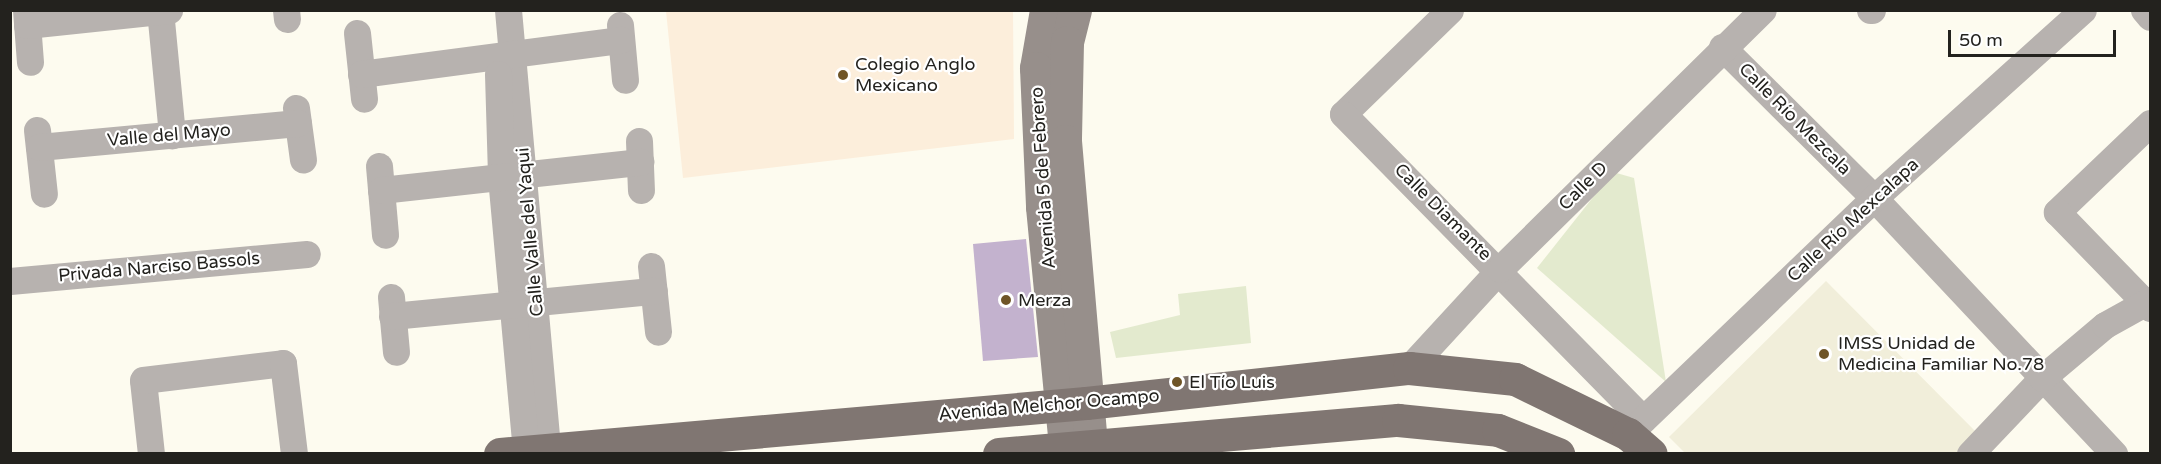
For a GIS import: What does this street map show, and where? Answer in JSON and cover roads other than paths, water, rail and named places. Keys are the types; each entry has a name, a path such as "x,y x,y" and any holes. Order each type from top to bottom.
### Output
{"main road":[{"name":"Avenida Melchor Ocampo","path":"529,452 1074,404 1410,368 1515,379 1641,436"},
{"path":"999,453 1079,450 1398,420 1498,430 1558,453"}],"street":[{"name":"Calle Valle del Yaqui","path":"493,10 505,55"},
{"name":"Calle Valle del Yaqui","path":"508,10 505,55 525,303 529,452"},
{"name":"Avenida 5 de Febrero","path":"1046,10 1036,69 1042,207 1074,404 1079,450"},
{"name":"Avenida 5 de Febrero","path":"1074,404 1065,141 1067,42 1075,10"},
{"name":"Calle Diamante","path":"1450,10 1343,114 1500,269 1641,436"},
{"name":"Calle D","path":"1410,368 1500,269 1722,47 1763,10"},
{"name":"Calle Río Mexcalapa","path":"1641,436 1874,198 2083,10"},
{"path":"2144,10 2151,17"},
{"path":"30,62 26,18 163,11 172,135"},
{"path":"357,33 362,86 620,32 625,80"},
{"name":"Calle Río Mezcala","path":"1722,47 1874,198 2114,453"},
{"name":"Valle del Mayo","path":"44,195 38,138 172,135 297,116 303,160"},
{"path":"1970,453 2042,378 2105,325 2149,304 2057,212 2151,123"},
{"path":"385,235 380,178 513,176 639,151 641,190"},
{"name":"Privada Narciso Bassols","path":"10,281 307,254"},
{"path":"396,352 391,306 525,303 652,278 658,332"},
{"path":"151,453 143,380 283,363 294,453"}],"place":[{"name":"Colegio Anglo Mexicano","path":"843,75"},
{"name":"Merza","path":"1006,300"},
{"name":"IMSS Unidad de Medicina Familiar No.78","path":"1824,354"},
{"name":"El Tío Luis","path":"1177,382"}]}
